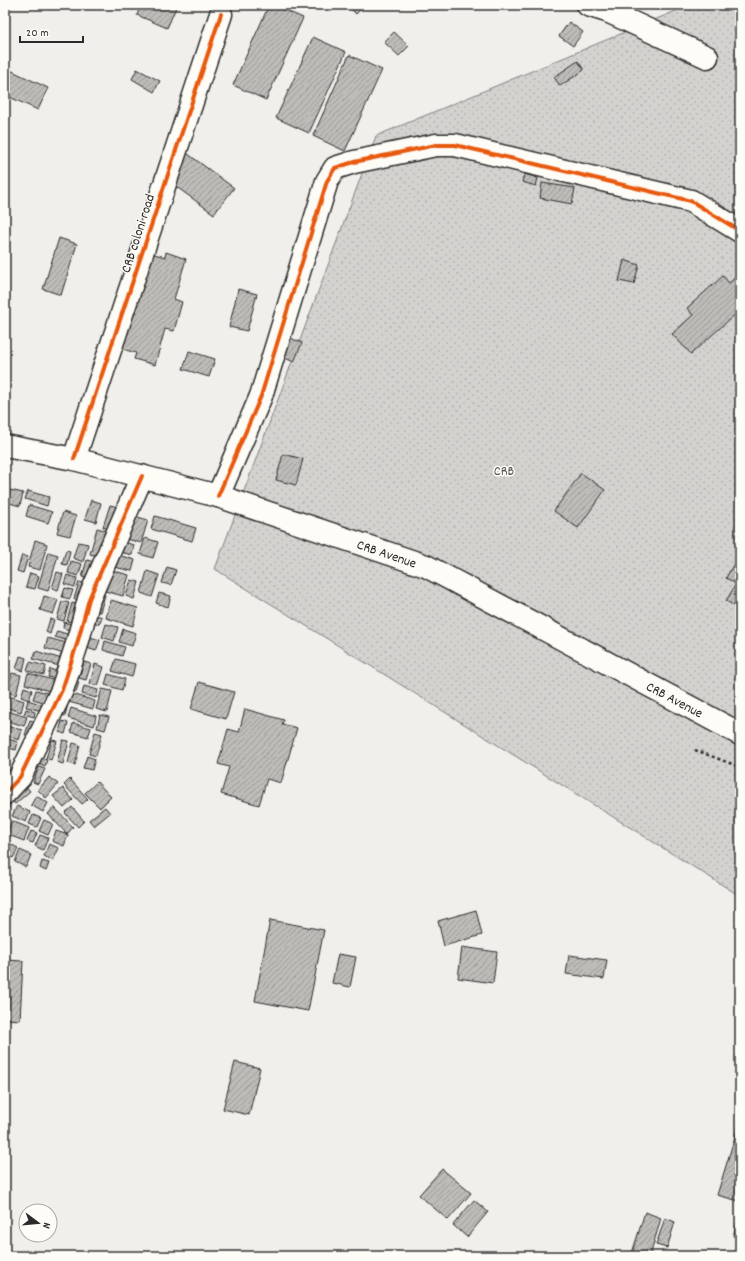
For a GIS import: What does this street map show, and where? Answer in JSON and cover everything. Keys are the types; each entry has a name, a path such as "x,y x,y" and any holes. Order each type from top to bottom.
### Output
{"street":[{"path":"588,5 607,11 707,57"},
{"name":"CRB coloni road","path":"74,459 221,14"},
{"path":"218,496 260,396 327,181 335,168 354,162 436,144 455,145 691,201 740,230"},
{"name":"CRB Avenue","path":"5,446 74,459 218,496 426,566 740,734"},
{"path":"5,793 20,777 62,690 89,600 142,476"}],"path":[{"path":"695,750 740,767"}],"green space":[{"name":"CRB","path":"690,5 740,5 740,896 215,569 376,136"}],"building":[{"path":"122,5 134,5 132,10"},
{"path":"141,5 177,5 167,28 137,15"},
{"path":"269,5 273,5 303,18 266,100 233,85"},
{"path":"347,5 365,5 356,14"},
{"path":"569,22 583,32 573,46 559,36"},
{"path":"394,32 409,46 399,56 384,42"},
{"path":"313,37 346,52 309,133 276,118"},
{"path":"349,55 382,70 345,151 313,136"},
{"path":"578,61 584,70 560,86 554,77"},
{"path":"8,69 48,88 38,110 5,95 5,76"},
{"path":"137,69 160,81 154,92 132,79"},
{"path":"184,151 234,188 214,214 164,178"},
{"path":"524,174 538,178 536,186 522,182"},
{"path":"542,183 575,188 572,204 540,198"},
{"path":"59,238 77,244 61,295 43,289"},
{"path":"144,251 165,257 166,252 186,259 174,299 182,302 174,331 165,329 155,365 134,359 136,353 116,347"},
{"path":"624,260 639,265 634,284 619,281"},
{"path":"740,273 740,310 691,354 672,334 693,315 687,308 723,276 729,283"},
{"path":"238,289 257,294 247,331 229,327"},
{"path":"286,336 302,343 294,362 278,355"},
{"path":"189,351 215,359 209,377 183,369"},
{"path":"283,454 303,459 296,485 276,480"},
{"path":"581,473 605,490 578,528 554,511"},
{"path":"10,490 23,493 20,506 6,502"},
{"path":"28,491 49,497 47,506 25,499"},
{"path":"91,500 101,503 96,522 85,519"},
{"path":"29,505 52,512 48,523 26,516"},
{"path":"110,505 122,508 115,531 103,527"},
{"path":"63,512 76,516 70,536 57,533"},
{"path":"127,514 148,520 141,543 120,537"},
{"path":"155,516 196,528 192,541 151,529"},
{"path":"97,528 112,532 104,558 90,554"},
{"path":"145,538 158,542 153,558 140,554"},
{"path":"35,540 47,544 40,570 28,567"},
{"path":"78,542 88,544 83,562 73,558"},
{"path":"123,542 134,545 132,555 120,552"},
{"path":"66,550 70,551 67,565 62,564"},
{"path":"48,552 58,555 48,591 38,588"},
{"path":"740,552 740,609 726,601 736,584 726,578"},
{"path":"22,555 28,557 23,573 17,571"},
{"path":"118,555 135,560 132,571 114,567"},
{"path":"87,560 94,562 89,579 82,577"},
{"path":"71,561 82,564 78,576 68,573"},
{"path":"167,567 176,570 171,585 162,583"},
{"path":"104,568 129,575 123,596 98,589"},
{"path":"147,571 159,575 152,597 141,593"},
{"path":"57,572 63,574 58,590 52,588"},
{"path":"30,573 39,576 35,589 26,587"},
{"path":"67,575 77,578 75,587 64,584"},
{"path":"131,580 139,582 134,599 126,596"},
{"path":"79,582 87,584 81,601 74,599"},
{"path":"65,588 73,590 70,599 62,597"},
{"path":"94,591 105,595 100,612 88,609"},
{"path":"159,593 171,596 168,607 156,603"},
{"path":"44,596 58,600 53,614 40,610"},
{"path":"111,600 138,608 133,626 106,618"},
{"path":"62,601 69,603 64,621 57,619"},
{"path":"72,603 83,606 78,624 67,621"},
{"path":"90,613 102,617 99,624 88,621"},
{"path":"50,619 54,620 50,634 46,632"},
{"path":"64,622 81,627 79,633 63,628"},
{"path":"106,624 118,627 114,641 102,637"},
{"path":"123,629 136,633 132,646 119,642"},
{"path":"57,631 77,637 75,643 55,637"},
{"path":"90,637 100,640 96,651 87,648"},
{"path":"48,638 70,644 67,655 45,648"},
{"path":"105,641 125,647 122,656 103,650"},
{"path":"36,651 65,660 63,667 33,659"},
{"path":"20,656 26,658 23,671 16,669"},
{"path":"116,659 135,664 132,677 112,671"},
{"path":"30,662 46,666 44,675 27,671"},
{"path":"84,662 91,664 86,680 79,678"},
{"path":"95,664 104,667 98,686 90,684"},
{"path":"50,669 61,673 59,680 48,677"},
{"path":"12,673 21,675 16,695 6,692"},
{"path":"28,673 56,681 53,692 25,684"},
{"path":"108,674 125,679 122,690 105,685"},
{"path":"74,681 79,682 76,692 71,690"},
{"path":"199,682 234,692 226,719 191,709"},
{"path":"84,686 98,690 96,698 82,694"},
{"path":"24,687 32,690 29,700 21,697"},
{"path":"102,689 112,691 107,712 96,709"},
{"path":"36,690 52,694 49,704 33,699"},
{"path":"72,694 95,701 93,709 69,702"},
{"path":"9,696 24,701 21,712 5,707"},
{"path":"28,700 43,705 42,711 26,707"},
{"path":"62,702 68,704 65,716 59,714"},
{"path":"71,708 96,716 94,726 68,718"},
{"path":"26,709 35,712 34,717 24,714"},
{"path":"245,709 284,720 282,724 297,728 281,783 267,779 259,805 221,794 229,767 218,764 228,729 239,732"},
{"path":"7,711 27,717 24,726 5,720"},
{"path":"100,715 109,717 105,730 97,728"},
{"path":"30,720 37,722 32,737 25,735"},
{"path":"62,721 68,723 65,734 59,732"},
{"path":"73,723 91,728 88,737 71,732"},
{"path":"6,726 22,730 19,740 5,735"},
{"path":"95,732 102,734 96,756 89,754"},
{"path":"5,738 18,742 16,750 5,747"},
{"path":"52,740 57,741 51,760 46,758"},
{"path":"63,740 69,741 63,764 57,762"},
{"path":"73,743 80,745 75,765 68,763"},
{"path":"5,754 11,760 5,765"},
{"path":"34,755 47,760 45,766 32,760"},
{"path":"87,756 95,759 92,770 83,768"},
{"path":"39,767 45,769 38,784 33,782"},
{"path":"49,777 58,784 46,798 38,790"},
{"path":"70,779 88,799 82,804 64,785"},
{"path":"22,782 30,791 15,804 7,795"},
{"path":"97,782 111,797 100,808 85,793"},
{"path":"63,788 73,800 64,808 53,796"},
{"path":"36,796 48,803 43,812 31,805"},
{"path":"5,798 12,800 7,812 5,811"},
{"path":"17,806 30,812 26,822 12,816"},
{"path":"54,807 73,827 67,834 48,814"},
{"path":"72,807 84,821 78,827 65,813"},
{"path":"105,807 110,813 94,826 89,820"},
{"path":"33,815 41,818 37,827 29,824"},
{"path":"44,820 53,824 48,835 39,831"},
{"path":"12,821 29,828 24,841 6,834"},
{"path":"31,831 37,833 33,843 27,841"},
{"path":"56,831 68,835 64,846 52,841"},
{"path":"40,835 48,838 43,850 35,846"},
{"path":"6,842 18,848 13,858 5,854"},
{"path":"49,844 59,848 53,861 44,856"},
{"path":"20,850 31,855 26,867 15,862"},
{"path":"42,861 49,863 46,871 40,868"},
{"path":"476,910 482,935 444,946 438,921"},
{"path":"270,920 324,930 308,1011 255,1001"},
{"path":"462,947 497,952 493,983 458,978"},
{"path":"338,954 356,957 350,987 332,983"},
{"path":"569,955 607,960 604,979 566,974"},
{"path":"5,960 23,961 20,1020 5,1019"},
{"path":"235,1062 260,1068 249,1115 223,1109"},
{"path":"740,1120 740,1197 739,1201 717,1195"},
{"path":"442,1169 471,1193 448,1220 419,1195"},
{"path":"474,1200 488,1212 467,1237 453,1225"},
{"path":"645,1212 661,1218 650,1256 642,1256 632,1253"},
{"path":"740,1214 740,1238 733,1236"},
{"path":"665,1218 675,1222 667,1248 656,1245"}],"cycle path":[{"path":"74,459 221,14"},
{"path":"218,496 261,396 327,181 335,168 354,162 436,145 455,145 691,201 740,231"},
{"path":"5,793 20,777 62,690 77,644 89,599 142,476"}]}
